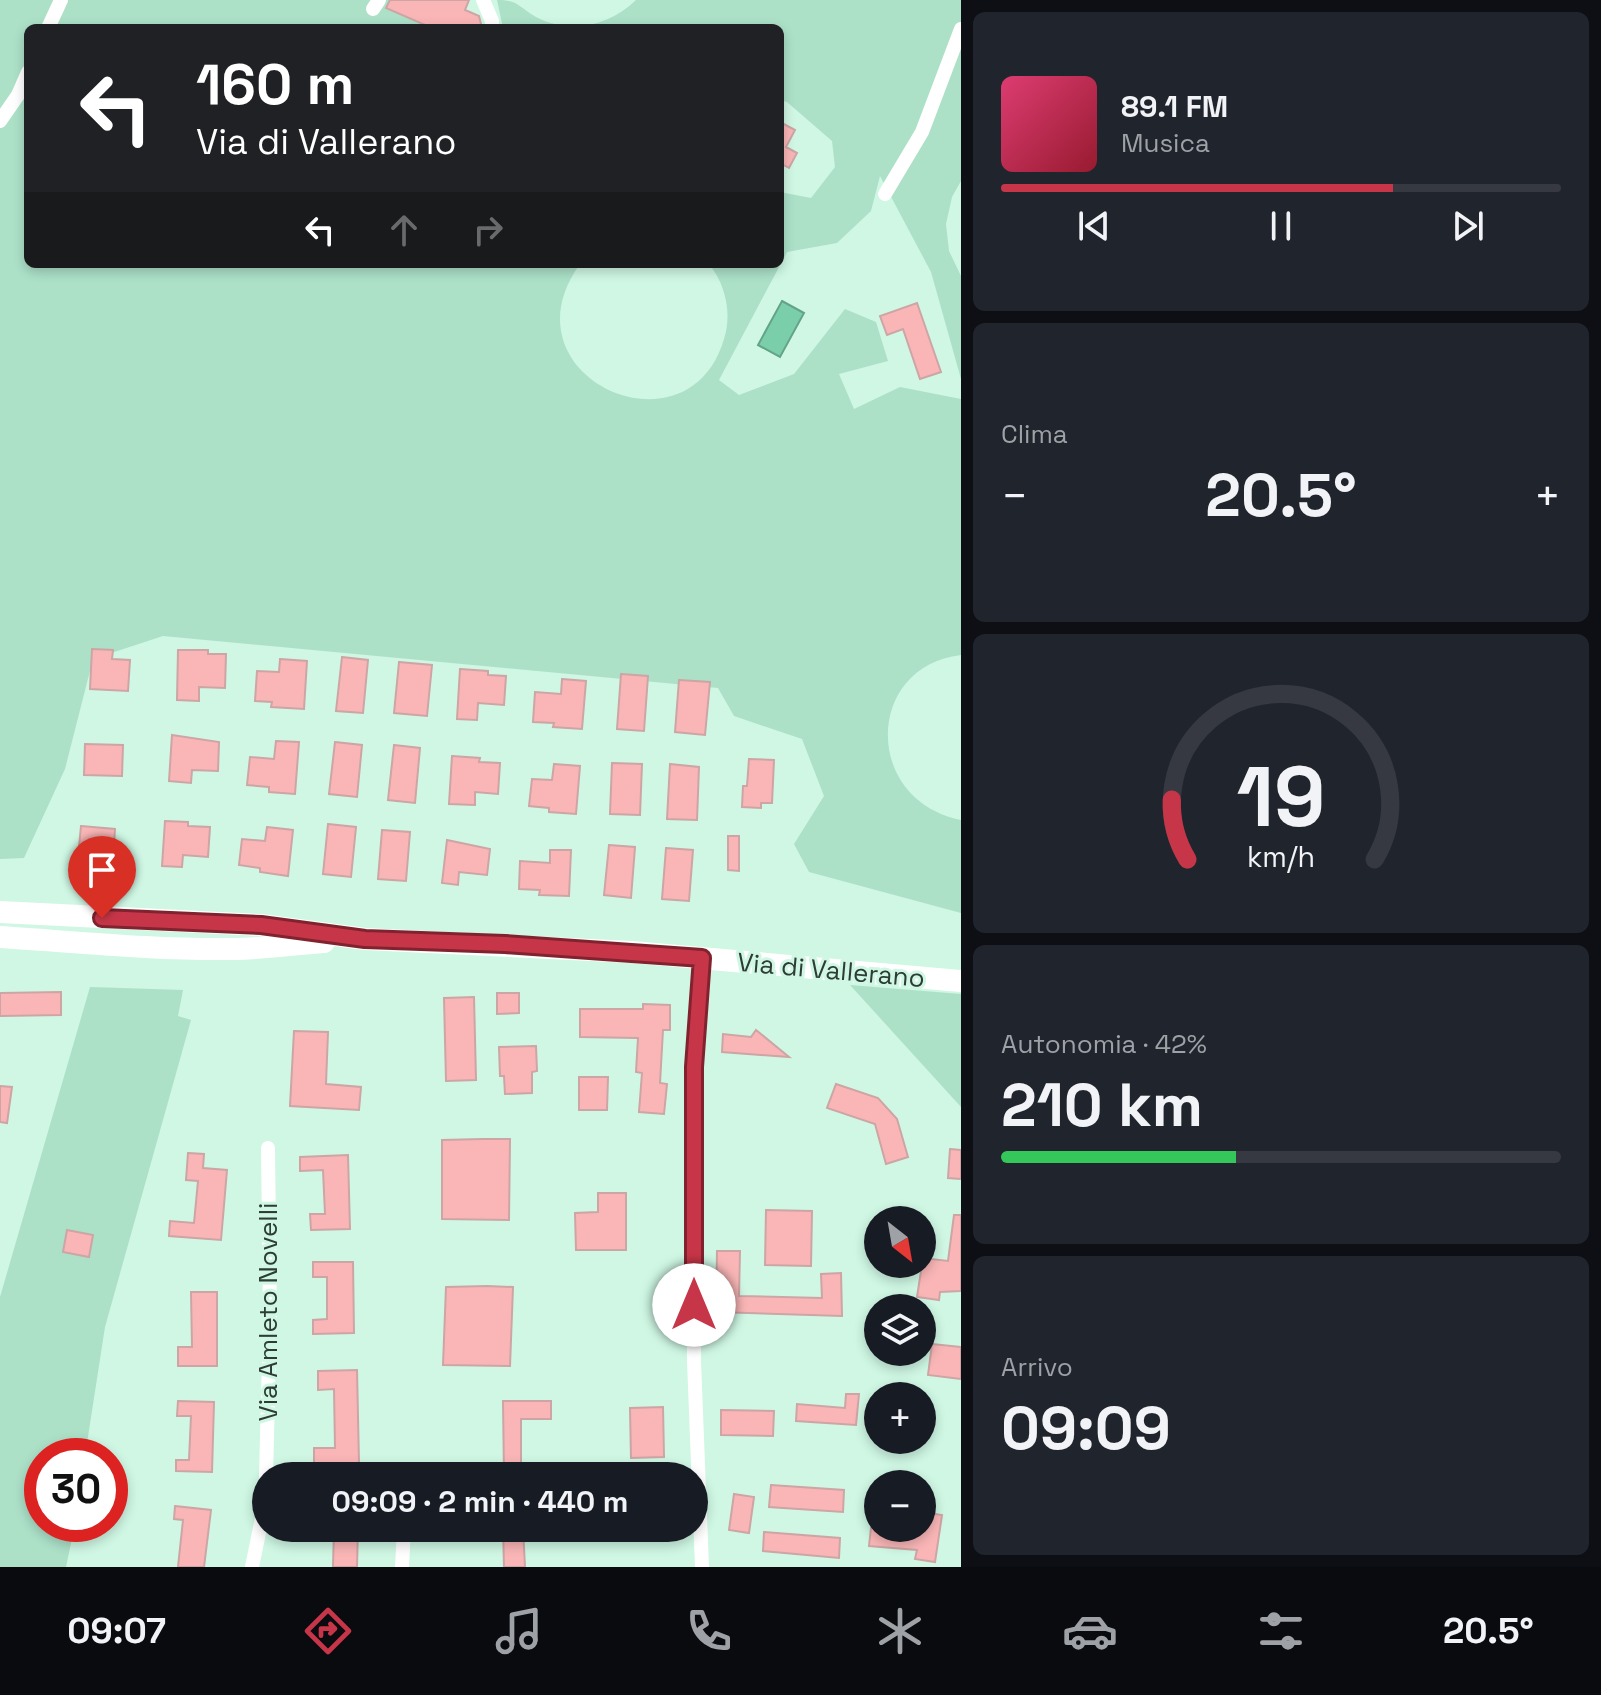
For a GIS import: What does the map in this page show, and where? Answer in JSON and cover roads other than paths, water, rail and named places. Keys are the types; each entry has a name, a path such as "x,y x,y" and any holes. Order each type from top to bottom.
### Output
{"street":[{"path":"50,24 61,0"},
{"path":"483,0 492,24"},
{"path":"885,194 922,132 961,29"},
{"path":"0,121 24,81"},
{"name":"Via di Vallerano","path":"0,912 248,924 365,939 505,944 961,981"},
{"name":"Via di Vallerano","path":"0,937 114,946 233,949 365,939"},
{"path":"702,958 694,1067 694,1361 702,1567"},
{"name":"Via Amleto Novelli","path":"266,1462 270,1319 268,1148"},
{"name":"Via Amleto Novelli","path":"252,1567 257,1542"},
{"path":"402,1567 403,1542"}]}
